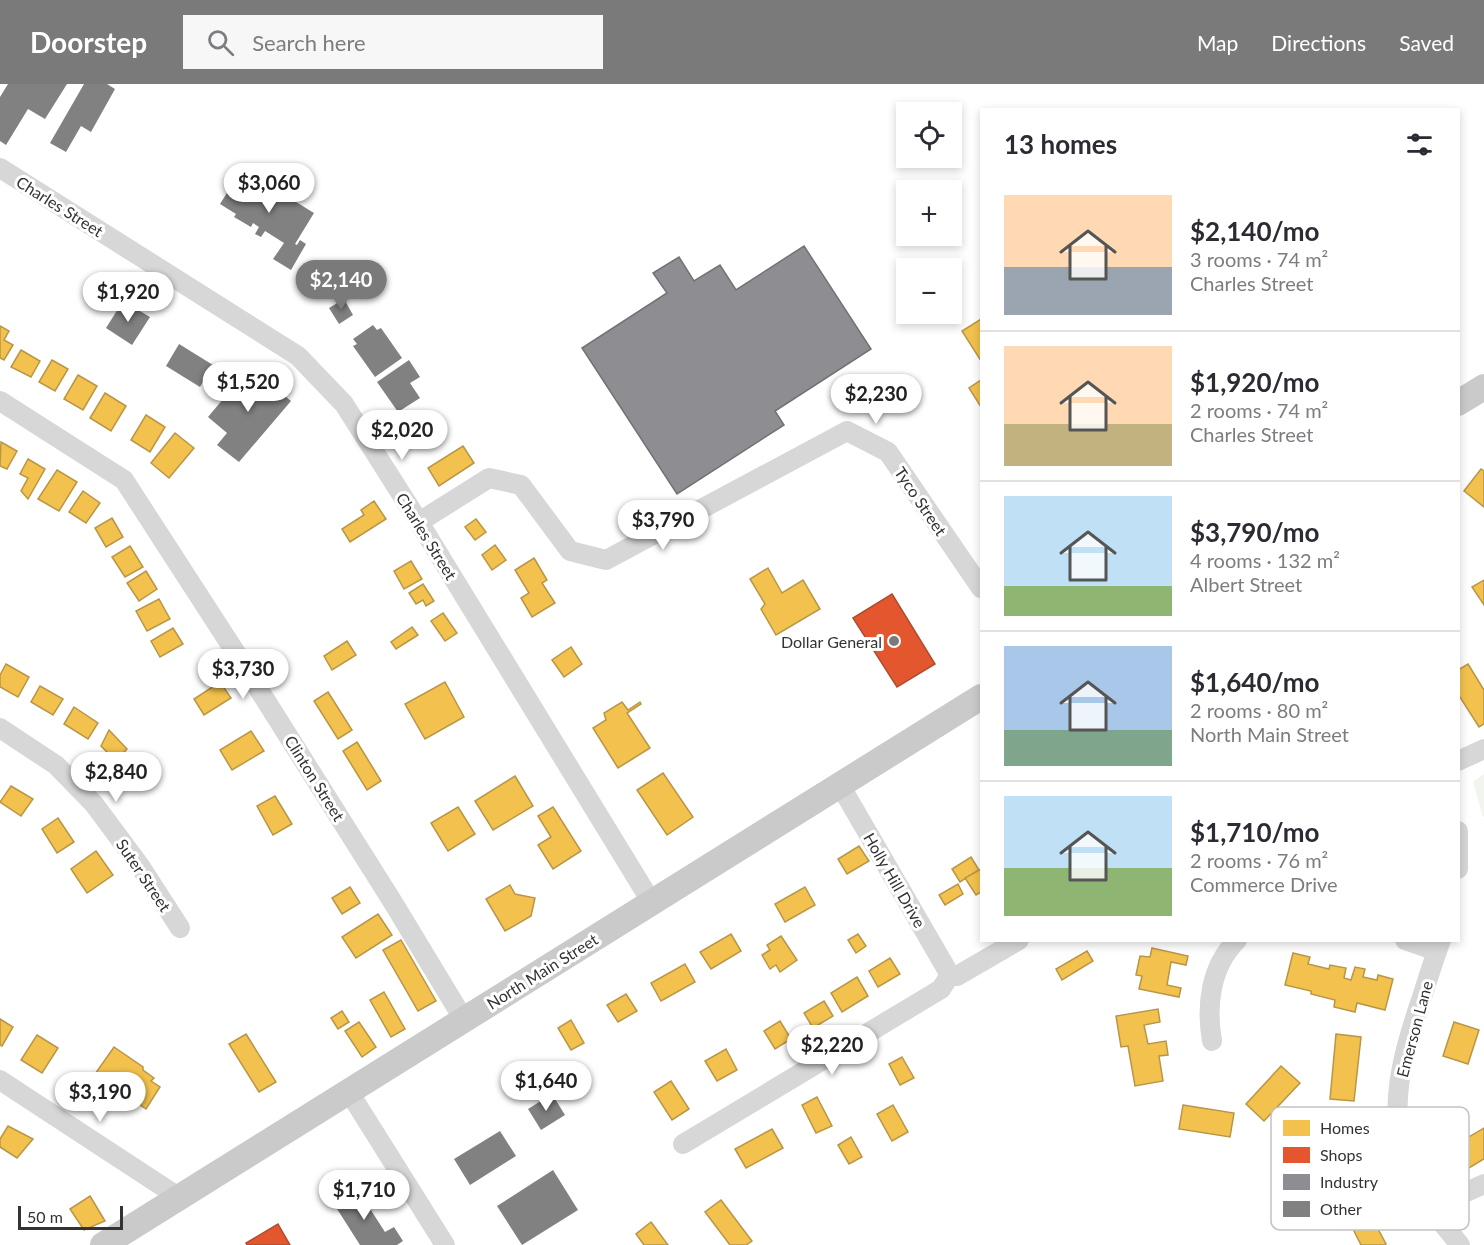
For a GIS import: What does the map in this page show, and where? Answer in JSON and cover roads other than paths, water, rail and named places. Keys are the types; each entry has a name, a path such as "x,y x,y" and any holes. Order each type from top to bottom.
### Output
{"main road":[{"path":"1460,402 1484,387"},
{"name":"North Main Street","path":"103,1245 980,698"}],"street":[{"name":"Charles Street","path":"0,168 298,356 344,404 419,522 652,903"},
{"name":"Clinton Street","path":"0,400 124,480 247,670 464,1020"},
{"name":"Tyco Street","path":"419,522 489,478 520,485 570,551 606,560 847,431 888,452 980,587"},
{"name":"Suter Street","path":"0,728 56,765 94,804 140,866 180,928"},
{"path":"1460,760 1484,749"},
{"name":"Holly Hill Drive","path":"840,785 950,975"},
{"path":"683,1144 941,989 950,975 957,976 1015,942"},
{"path":"1212,1041 1210,1012 1212,986 1222,959 1235,942"},
{"path":"1416,942 1439,946"},
{"name":"Emerson Lane","path":"1397,1107 1403,1058 1439,946"},
{"path":"0,1080 180,1198"},
{"path":"349,1092 445,1245"},
{"path":"1469,1191 1484,1184"},
{"name":"Emerson Lane","path":"1448,1230 1460,1245"}],"place":[{"name":"Dollar General","path":"894,641"}]}
